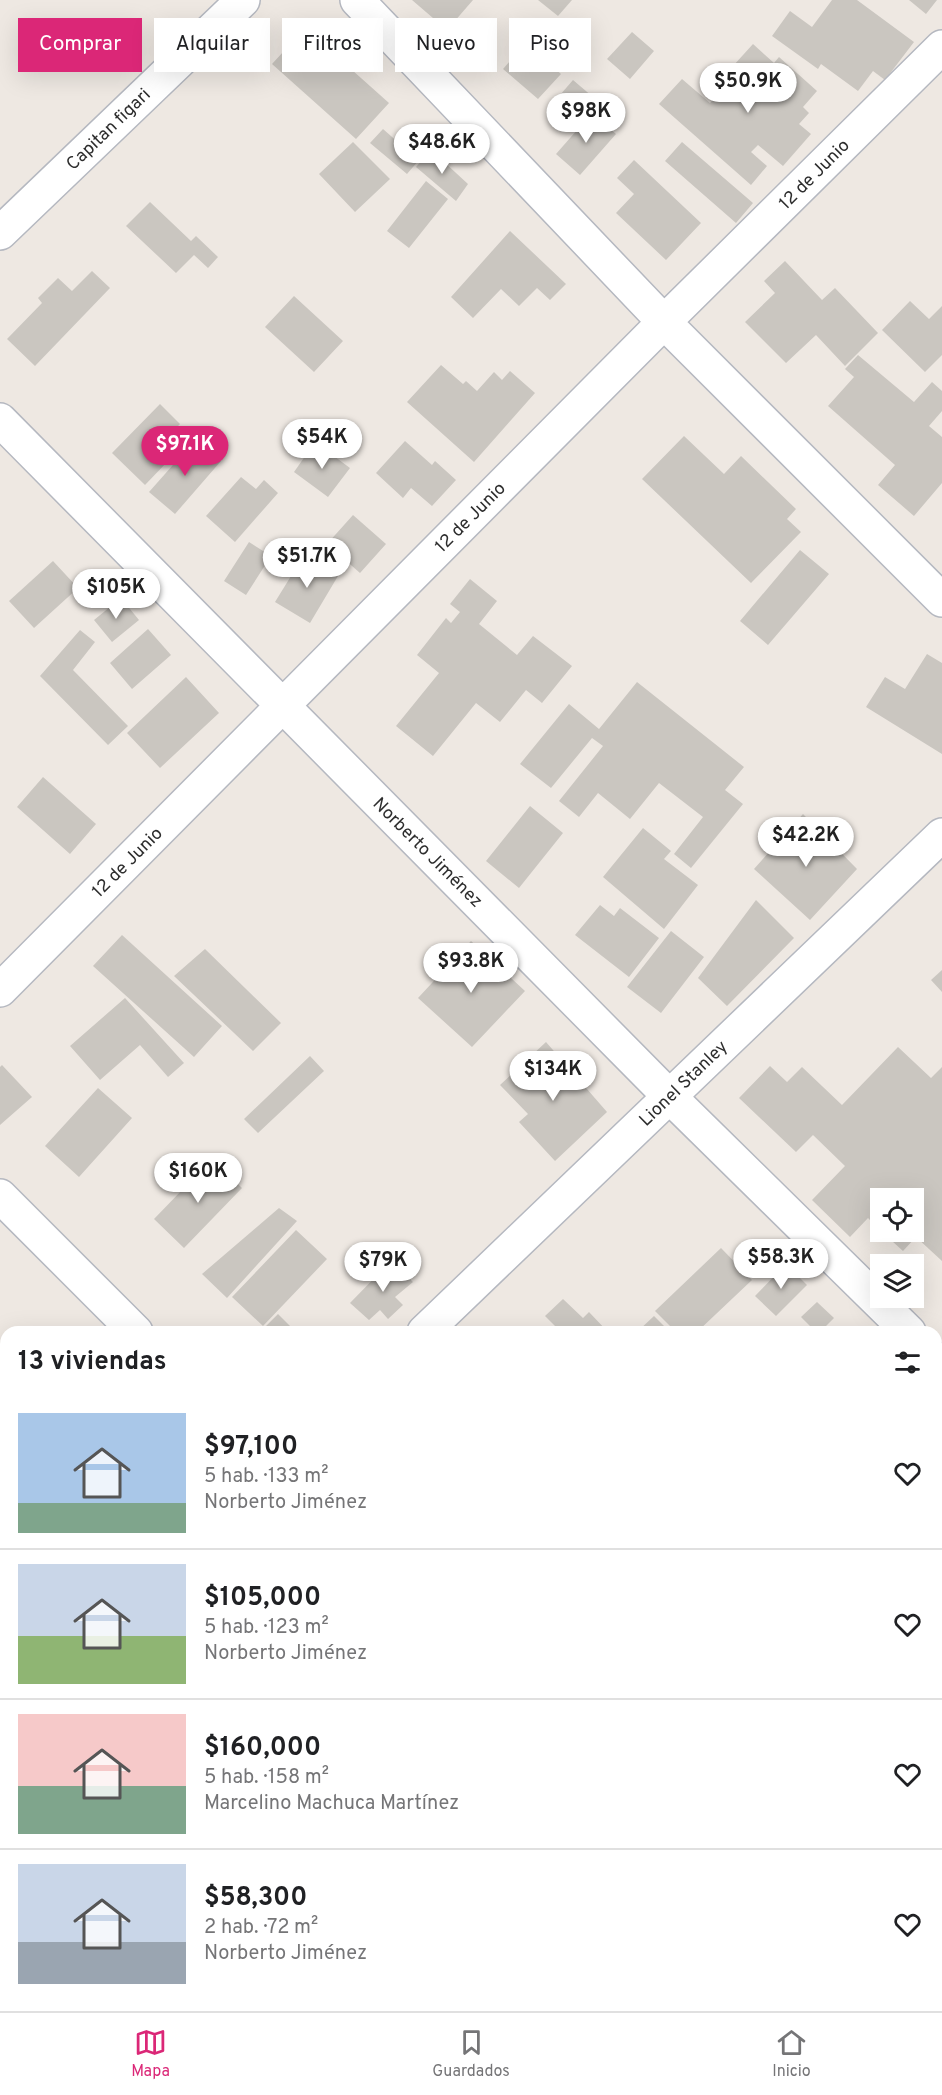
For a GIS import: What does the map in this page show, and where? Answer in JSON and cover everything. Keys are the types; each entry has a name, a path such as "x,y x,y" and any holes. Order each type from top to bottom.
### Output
{"street":[{"name":"Capitan figari","path":"0,233 243,0"},
{"path":"357,0 664,322 942,600"},
{"name":"12 de Junio","path":"0,990 664,322 942,47"},
{"name":"Norberto Jiménez","path":"0,420 669,1096 903,1326"},
{"name":"Lionel Stanley","path":"430,1326 942,835"},
{"path":"0,1196 130,1326"}],"building":[{"path":"412,0 473,0 457,18 433,18"},
{"path":"538,0 572,0 558,16"},
{"path":"832,0 857,0 914,42 885,80 873,71 858,91 821,64 818,69 772,36 790,11 812,27"},
{"path":"909,0 937,0 926,14"},
{"path":"632,32 654,51 630,79 607,59"},
{"path":"753,44 774,63 779,57 817,91 803,107 809,113 799,124 811,134 783,166 758,145 751,152 767,166 751,185 659,104 682,79 710,103 733,77 750,91 755,85 733,66"},
{"path":"282,53 282,72 354,72 389,103 356,139 272,64"},
{"path":"509,62 509,72 559,72 561,74 538,99 503,69"},
{"path":"573,80 593,97 567,128 547,110"},
{"path":"592,113 616,134 580,175 556,154"},
{"path":"383,129 400,144 412,131 431,146 407,174 370,143"},
{"path":"353,142 390,179 355,212 319,174"},
{"path":"682,142 753,203 736,223 665,161"},
{"path":"431,150 468,184 456,201 416,167"},
{"path":"634,160 701,223 666,260 616,213 634,194 617,178"},
{"path":"426,181 448,199 409,248 387,231"},
{"path":"150,202 191,241 196,236 218,257 208,268 194,255 176,273 126,226"},
{"path":"510,231 566,284 550,300 537,288 519,306 501,289 473,318 451,297"},
{"path":"785,261 822,300 835,288 878,333 845,366 816,335 786,363 745,322 775,293 764,281"},
{"path":"92,271 110,288 35,366 7,339 42,303 38,298 58,278 72,291"},
{"path":"294,296 343,341 314,372 265,327"},
{"path":"910,301 929,319 942,306 942,355 925,372 882,330"},
{"path":"858,355 914,402 932,382 942,391 942,411 929,426 942,437 942,483 914,516 878,485 895,465 828,406 854,377 845,369"},
{"path":"441,365 463,384 466,381 477,391 494,372 502,380 510,371 535,393 474,462 407,402"},
{"path":"160,404 180,424 157,448 169,460 145,485 112,453"},
{"path":"684,436 724,474 741,456 796,509 787,519 801,532 751,583 642,479"},
{"path":"196,439 221,461 175,514 149,492"},
{"path":"405,441 432,465 435,461 456,480 432,506 411,488 403,498 376,473"},
{"path":"315,442 350,468 328,497 294,472"},
{"path":"241,477 256,489 264,480 278,493 235,542 206,516"},
{"path":"353,515 386,544 360,573 327,544"},
{"path":"249,542 271,556 246,595 224,581"},
{"path":"800,550 829,574 768,645 740,621"},
{"path":"304,555 338,576 310,623 275,602"},
{"path":"53,561 78,588 34,628 9,601"},
{"path":"470,579 497,601 479,624 517,655 533,636 572,666 542,703 526,690 500,722 476,703 433,756 396,726 439,673 417,655 446,618 451,623 460,612 450,604"},
{"path":"121,598 139,620 112,642 94,620"},
{"path":"148,629 171,655 132,689 110,663"},
{"path":"80,630 95,642 73,670 128,726 108,745 40,676"},
{"path":"927,654 942,663 942,754 866,707 885,677 905,689"},
{"path":"186,677 219,713 160,768 127,733"},
{"path":"637,682 744,767 725,790 743,804 691,868 674,854 703,817 659,783 630,819 598,793 579,817 559,801 603,746 592,738 551,788 520,764 569,704 599,729"},
{"path":"43,777 96,824 70,854 17,807"},
{"path":"530,806 563,833 519,888 486,861"},
{"path":"803,814 857,869 810,920 754,869"},
{"path":"643,828 671,851 664,859 698,885 664,929 603,877"},
{"path":"756,900 794,938 727,1006 698,978"},
{"path":"600,905 614,916 620,908 659,938 629,977 575,935"},
{"path":"671,931 704,957 661,1013 627,987"},
{"path":"122,935 222,1026 194,1057 93,966"},
{"path":"471,941 525,991 472,1047 418,998"},
{"path":"205,949 281,1023 253,1051 174,976"},
{"path":"942,970 942,992 931,980"},
{"path":"125,998 184,1063 168,1077 140,1045 100,1080 70,1046"},
{"path":"546,1042 607,1112 555,1161 519,1122 528,1114 500,1085"},
{"path":"898,1047 931,1078 942,1067 942,1261 921,1242 924,1242 924,1188 870,1188 870,1220 868,1218 850,1237 812,1200 845,1166 813,1135 796,1152 739,1098 770,1066 787,1082 802,1067 842,1105"},
{"path":"310,1056 324,1071 258,1133 244,1119"},
{"path":"2,1065 32,1097 0,1125 0,1067"},
{"path":"98,1088 132,1118 79,1177 45,1146"},
{"path":"212,1159 242,1188 184,1248 154,1219"},
{"path":"279,1208 297,1221 227,1298 202,1274"},
{"path":"296,1230 327,1259 263,1326 232,1297"},
{"path":"893,1242 911,1242 903,1251"},
{"path":"721,1248 752,1280 703,1326 670,1326 655,1311"},
{"path":"391,1261 413,1282 395,1297 403,1305 388,1319 380,1310 369,1320 350,1303"},
{"path":"786,1264 807,1285 776,1316 755,1296"},
{"path":"563,1299 583,1318 589,1312 602,1326 555,1326 545,1316"},
{"path":"817,1302 834,1318 826,1326 810,1326 801,1317"},
{"path":"278,1314 290,1326 266,1326"},
{"path":"654,1316 664,1326 643,1326"}]}
